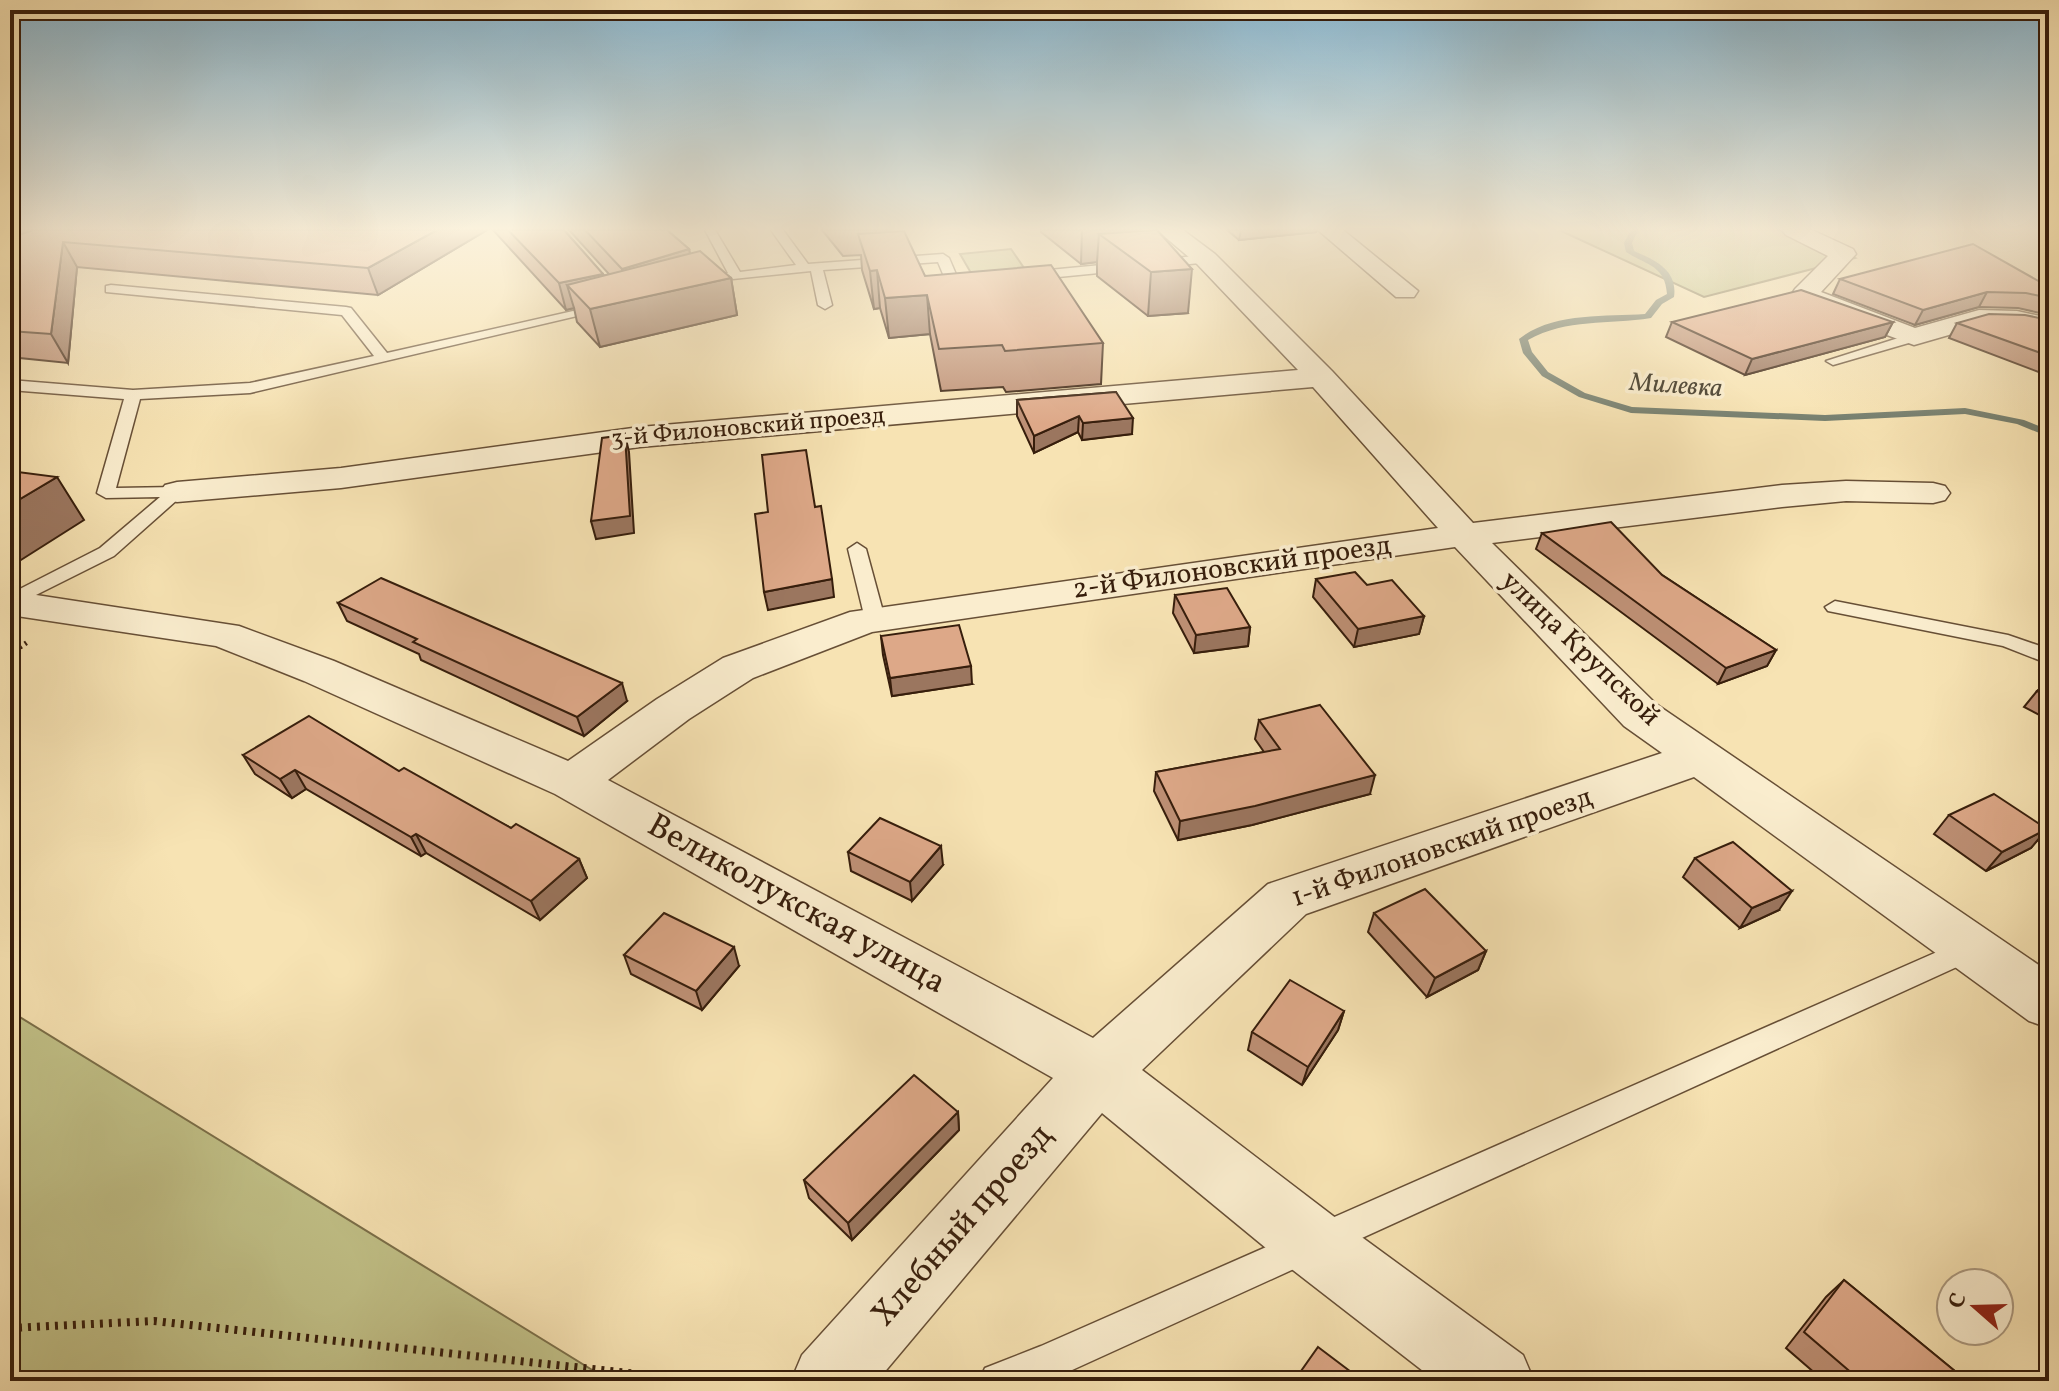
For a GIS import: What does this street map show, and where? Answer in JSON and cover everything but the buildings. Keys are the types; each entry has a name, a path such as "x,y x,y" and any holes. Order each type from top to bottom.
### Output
{"street":[{"name":"улица Крупской","path":"1241,295 1321,377 1464,535 1640,715 2049,1003"},
{"path":"1804,295 1914,337 1987,317 2049,326"},
{"name":"3-й Филоновский проезд","path":"177,492 341,478 640,437 1321,377"},
{"name":"2-й Филоновский проезд","path":"572,782 673,709 738,668 875,619 1464,535 1782,496 1846,491 1933,493"},
{"name":"Великолукская улица","path":"10,603 224,635 319,671 572,782 1098,1072 1313,1243 1497,1381"},
{"name":"1-й Филоновский проезд","path":"1098,1072 1287,899 1701,757"},
{"name":"Хлебный проезд","path":"828,1381 1098,1072"}],"lane":[{"path":"174,295 346,311 382,356"},
{"path":"821,295 825,305"},
{"path":"10,385 133,395 250,388 624,304"},
{"path":"1833,361 1914,337"},
{"path":"133,395 106,493 177,492"},
{"path":"10,603 107,552 177,492"},
{"path":"857,549 875,619"},
{"path":"1835,607 2008,641 2049,657"},
{"path":"998,1381 1046,1363 1971,948"}],"path":[{"path":"10,1328 154,1321 702,1381"}],"green space":[{"path":"10,1011 610,1381 10,1381"}],"waterway":[{"name":"Милевка","path":"1671,295 1659,302 1648,316 1567,322 1537,331 1523,339 1528,353 1545,374 1582,395 1631,410 1825,418 1965,411 2020,422 2049,434"}]}
